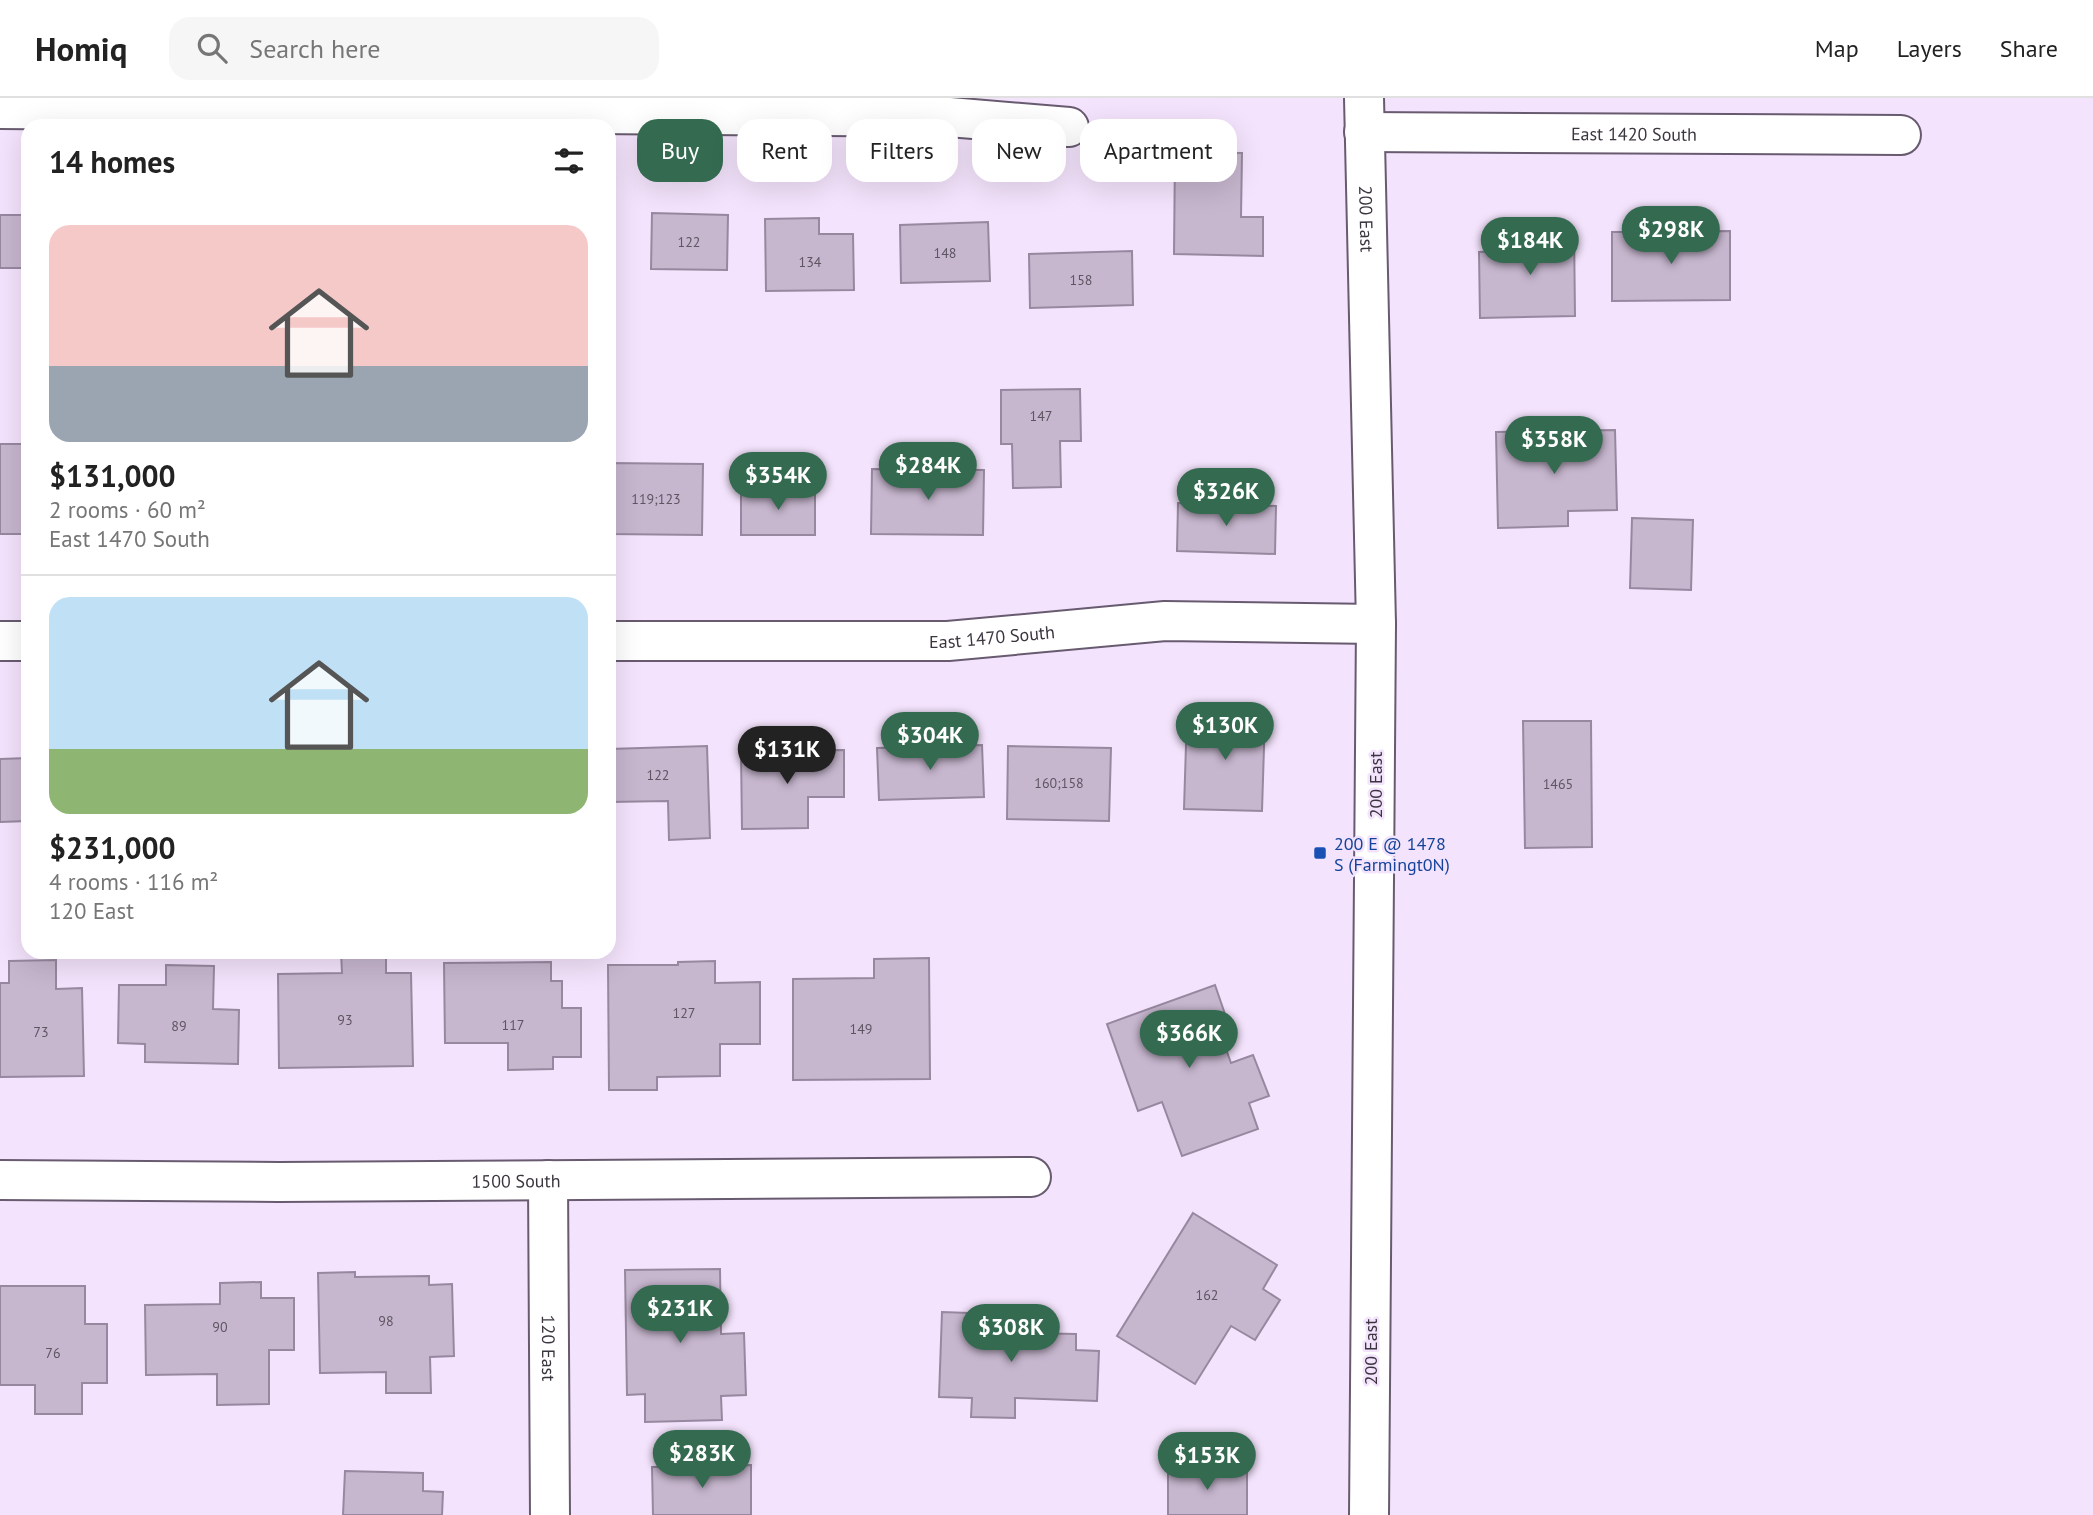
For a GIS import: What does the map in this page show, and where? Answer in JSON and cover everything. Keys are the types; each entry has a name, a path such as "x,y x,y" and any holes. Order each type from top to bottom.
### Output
{"street":[{"path":"0,109 949,107 1069,127"},
{"name":"East 1420 South","path":"1364,115 1901,135"},
{"name":"200 East","path":"1364,115 1376,624 1369,1515"},
{"name":"East 1470 South","path":"616,641 948,641 1165,621 1376,624"},
{"path":"0,641 21,641"},
{"name":"1500 South","path":"0,1180 279,1182 1031,1177"},
{"name":"120 East","path":"548,1180 550,1515"}],"building":[{"path":"1237,153 1242,153 1241,217 1263,217 1263,256 1174,254 1175,182 1237,182"},
{"path":"652,213 728,215 727,270 651,269"},
{"path":"0,215 21,215 21,268 0,268"},
{"path":"819,218 819,234 853,234 854,290 766,291 765,219"},
{"path":"988,222 990,281 901,283 900,225"},
{"path":"1574,228 1575,316 1480,318 1479,252 1523,250 1523,229"},
{"path":"1730,231 1730,300 1612,301 1612,232"},
{"path":"1132,251 1133,305 1030,308 1029,254"},
{"path":"1080,389 1081,441 1060,441 1061,487 1013,488 1012,444 1001,444 1001,390"},
{"path":"1615,430 1617,510 1568,511 1568,526 1498,528 1496,432"},
{"path":"0,444 21,444 21,534 0,534"},
{"path":"616,463 703,464 702,535 616,534"},
{"path":"872,469 984,470 983,535 871,534"},
{"path":"741,490 815,490 815,535 741,535"},
{"path":"1178,503 1276,506 1275,554 1177,551"},
{"path":"1632,518 1693,520 1691,590 1630,588"},
{"path":"1187,713 1265,715 1262,811 1184,809"},
{"path":"1523,721 1591,721 1592,847 1525,848"},
{"path":"982,745 984,797 879,800 877,748"},
{"path":"707,746 710,838 669,840 668,801 616,802 616,749"},
{"path":"1008,746 1111,748 1109,821 1007,819"},
{"path":"844,750 844,797 808,797 808,828 742,829 741,751"},
{"path":"21,758 21,821 0,822 0,759"},
{"path":"929,958 930,1079 793,1080 793,979 874,978 874,959"},
{"path":"341,959 386,959 386,973 411,973 413,1066 279,1068 278,974 342,973"},
{"path":"56,960 56,989 82,988 84,1076 0,1077 0,983 9,983 9,961"},
{"path":"715,961 715,983 760,982 760,1044 720,1044 720,1076 657,1077 657,1090 609,1090 608,965 678,965 678,962"},
{"path":"551,962 551,981 562,981 562,1008 581,1008 581,1057 553,1057 553,1069 508,1070 508,1043 445,1043 444,963"},
{"path":"166,965 214,966 213,1009 239,1010 238,1064 145,1062 145,1044 118,1043 119,985 166,985"},
{"path":"1215,985 1226,1017 1216,1021 1231,1063 1253,1055 1269,1096 1249,1103 1258,1129 1182,1156 1162,1102 1138,1111 1107,1024"},
{"path":"1193,1213 1277,1265 1263,1289 1280,1300 1255,1340 1231,1326 1195,1384 1117,1336"},
{"path":"720,1269 721,1334 744,1333 746,1395 721,1396 722,1420 645,1422 645,1394 627,1395 625,1270"},
{"path":"355,1272 355,1277 429,1276 429,1285 452,1284 454,1356 430,1357 431,1393 386,1393 386,1372 320,1373 318,1273"},
{"path":"261,1282 261,1298 294,1298 294,1350 269,1350 269,1404 217,1405 217,1374 146,1375 145,1305 220,1304 220,1283"},
{"path":"0,1286 85,1286 85,1324 107,1324 107,1383 82,1383 82,1414 35,1414 35,1385 0,1385"},
{"path":"942,1312 1028,1315 1028,1333 1076,1334 1076,1350 1099,1351 1097,1401 1015,1398 1015,1418 971,1417 972,1398 939,1397"},
{"path":"751,1465 751,1515 653,1515 652,1467"},
{"path":"1168,1469 1247,1470 1247,1515 1168,1515"},
{"path":"345,1471 423,1473 423,1491 443,1492 442,1515 343,1515"}],"place":[{"name":"200 E @ 1478 S (Farmingt0N)","path":"1320,853"}]}
